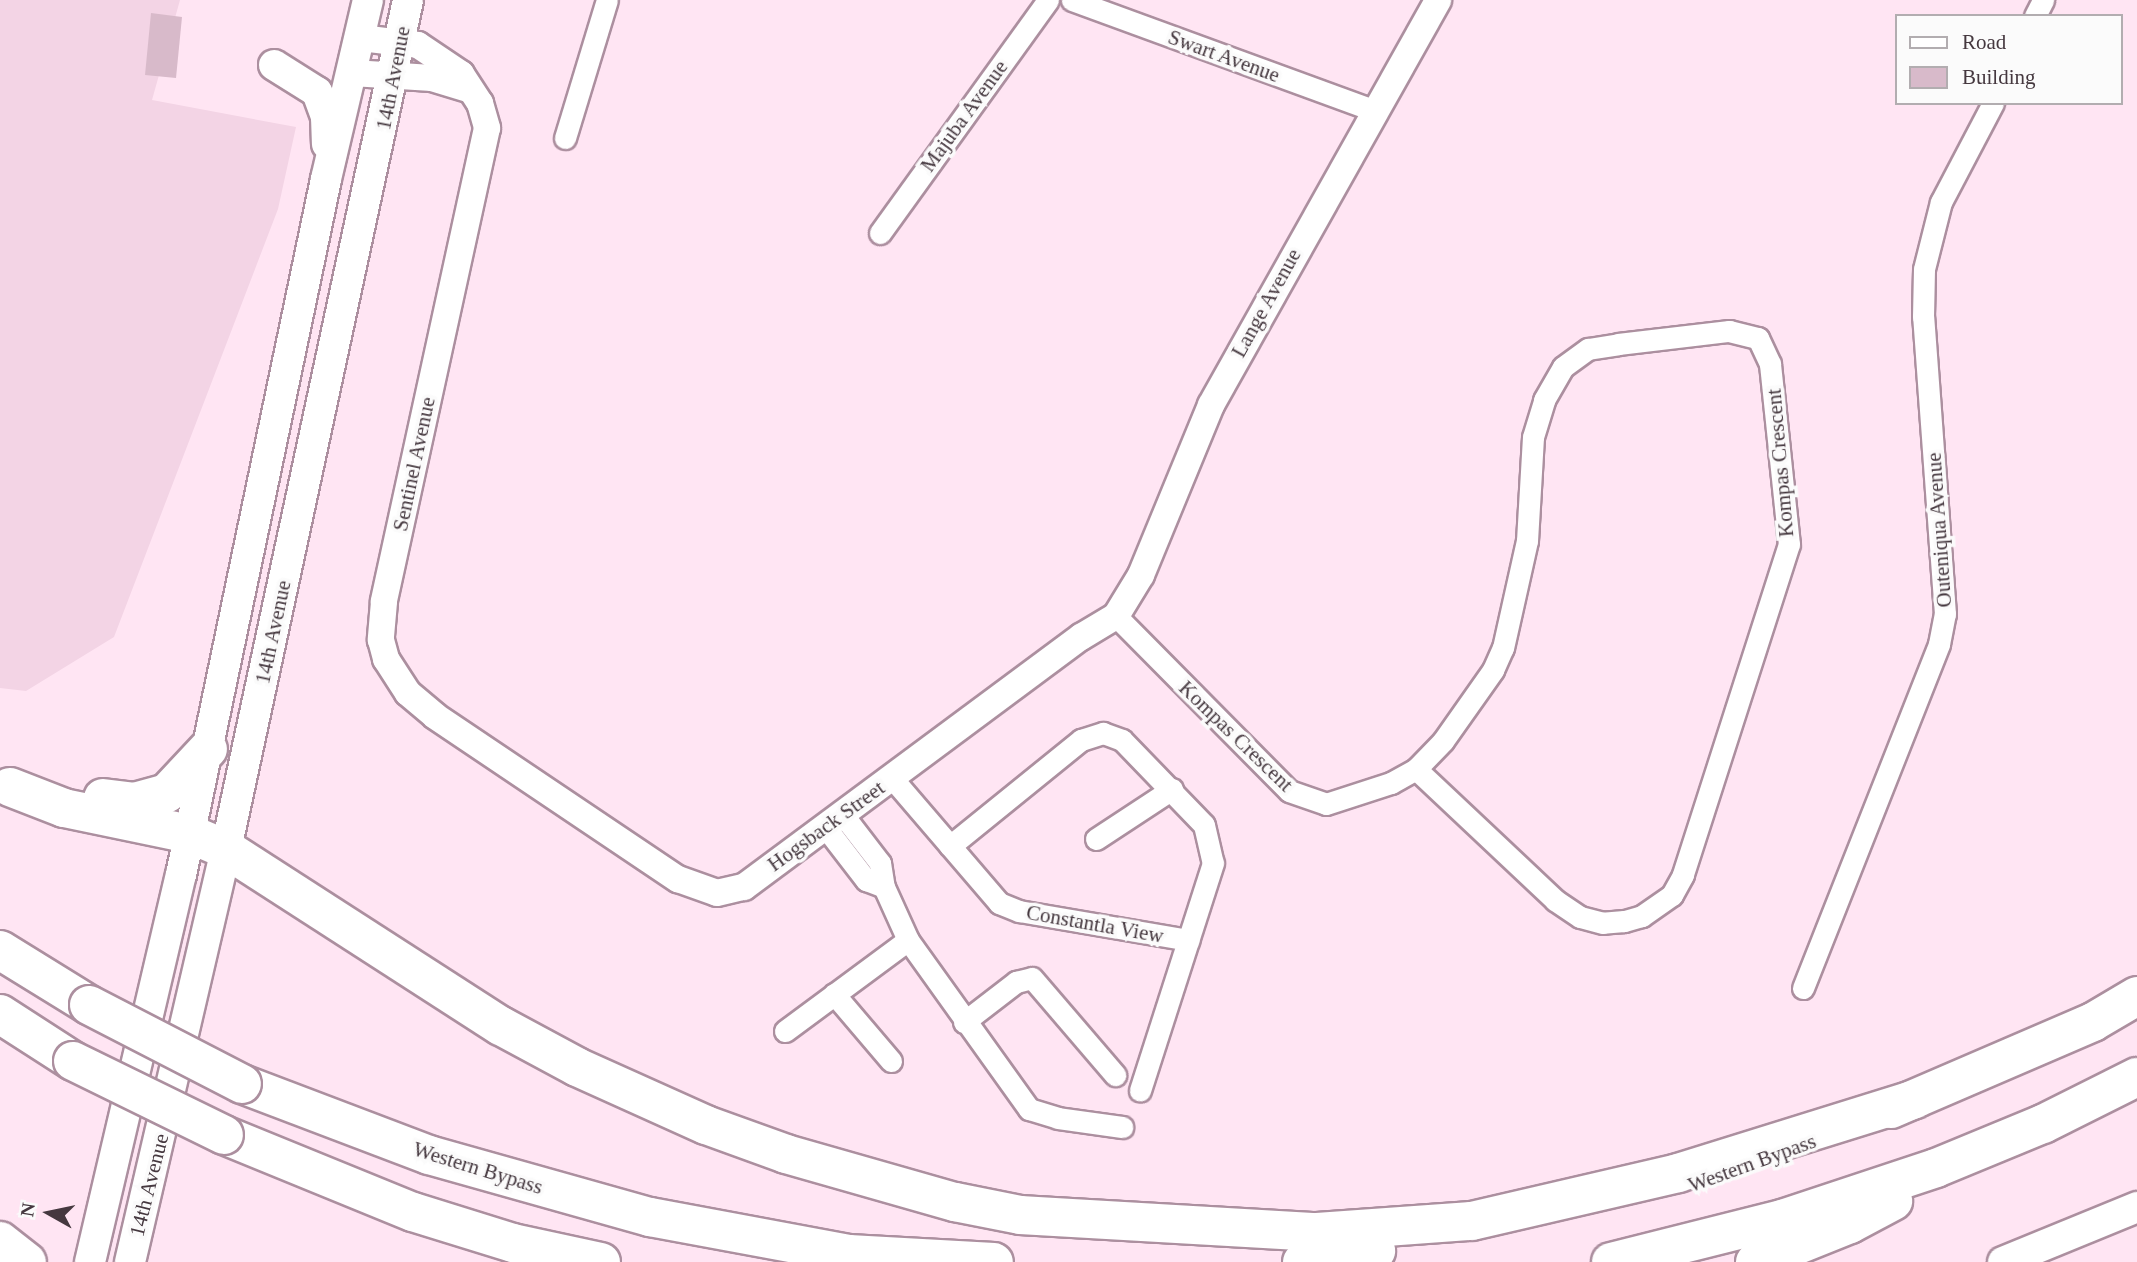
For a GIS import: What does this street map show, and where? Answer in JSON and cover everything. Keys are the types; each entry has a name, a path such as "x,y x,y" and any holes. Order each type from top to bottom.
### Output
{"highway":[{"path":"5,787 134,802 151,800 174,787 208,749"},
{"path":"5,787 64,808 190,834 226,849 501,1026 576,1067 706,1125 786,1154 955,1202 1020,1215 1317,1232 1472,1221 1678,1173 1915,1099"},
{"name":"Western Bypass","path":"0,950 89,1005 242,1084 429,1155 650,1217 849,1254 994,1262"},
{"name":"Western Bypass","path":"1302,1262 1446,1241 1633,1203 1726,1177 2093,1022 2137,996"},
{"path":"0,1014 73,1061 224,1135 413,1212 513,1243 601,1262"},
{"path":"1611,1262 1782,1219 1936,1168 2043,1124 2137,1077"},
{"path":"1755,1262 1881,1209 1936,1168"},
{"path":"0,1241 27,1262"},
{"path":"0,1257 4,1262"}],"main road":[{"name":"14th Avenue","path":"90,1262 190,834 326,179 368,0"},
{"name":"14th Avenue","path":"130,1262 226,849 395,78 408,0"},
{"path":"274,65 305,80 322,100 326,179"},
{"path":"2003,1262 2137,1207"}],"street":[{"path":"565,138 607,0"},
{"name":"Majuba Avenue","path":"880,233 1048,0"},
{"name":"Swart Avenue","path":"1072,0 1376,111"},
{"name":"Lange Avenue","path":"1116,616 1141,575 1200,427 1438,0"},
{"name":"Sentinel Avenue","path":"361,38 418,44 461,74 475,93 486,116 485,144 384,602 381,639 386,659 408,693 523,775"},
{"path":"352,73 395,78 432,78 475,93"},
{"name":"Outeniqua Avenue","path":"1803,988 1939,644 1945,614 1923,317 1924,269 1941,202 1992,105"},
{"name":"Kompas Crescent","path":"1116,616 1272,777 1301,797 1326,804 1339,802 1416,769 1464,714 1503,648 1527,541 1533,437 1544,400 1563,367 1588,349 1618,344 1729,331 1758,338 1770,364 1789,544 1683,875 1672,895 1642,916 1624,921 1603,923 1580,917 1555,900 1416,769"},
{"name":"Hogsback Street","path":"523,775 678,878 708,893 744,887 1116,616"},
{"path":"950,846 1081,740 1103,733 1122,740 1204,825 1213,863 1140,1091"},
{"name":"Constantla View","path":"892,778 990,897 1007,907 1189,940"},
{"path":"1096,839 1172,789"},
{"path":"834,821 866,880 884,887 908,940 964,1023 1029,1109 1058,1118 1122,1127"},
{"path":"785,1031 908,940"},
{"path":"964,1023 1017,982 1032,978 1115,1075"},
{"path":"834,994 891,1061"}],"shaded area":[{"path":"0,0 180,0 152,100 296,127 278,209 114,637 26,691 0,688"}],"building":[{"path":"151,13 182,17 176,78 145,75"}]}
